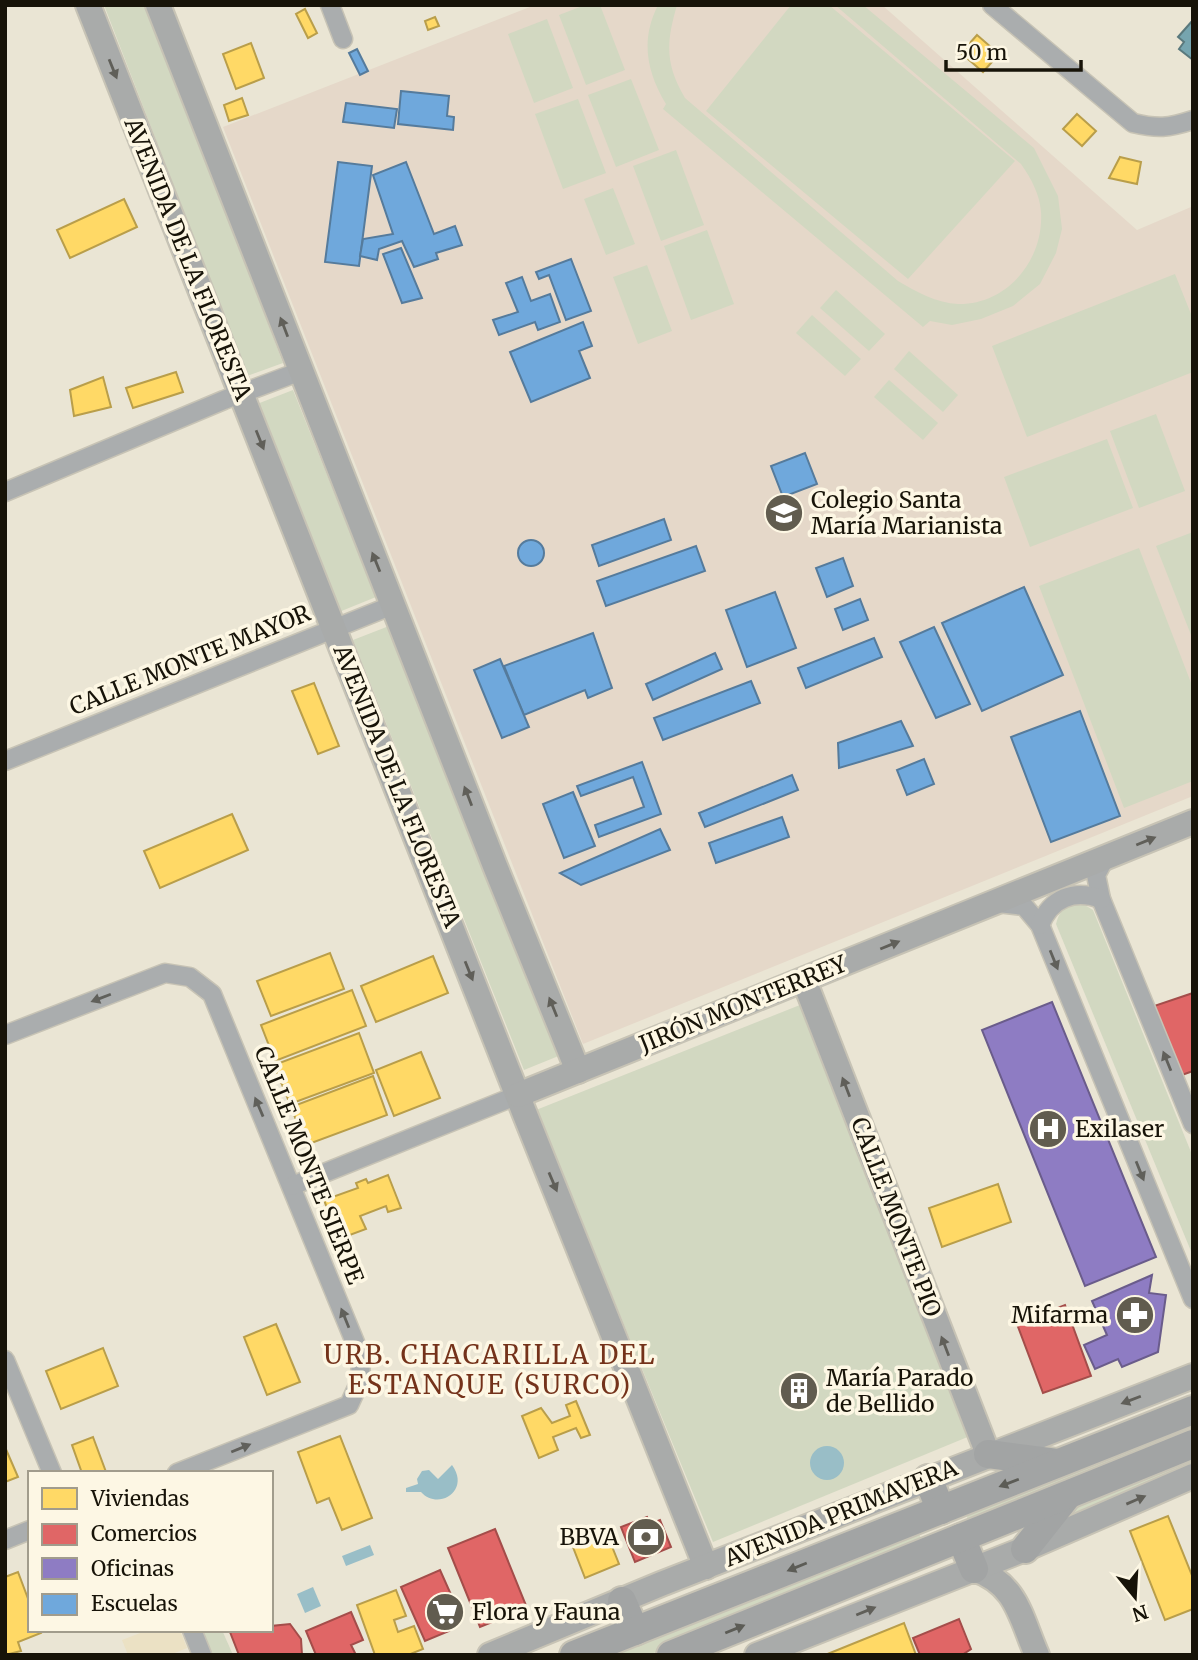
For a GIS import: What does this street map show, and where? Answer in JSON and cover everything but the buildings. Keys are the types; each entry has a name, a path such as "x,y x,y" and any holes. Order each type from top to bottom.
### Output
{"main road":[{"name":"AVENIDA PRIMAVERA","path":"574,1655 1193,1410"},
{"path":"671,1655 1193,1444"},
{"path":"988,1454 1059,1463"},
{"path":"928,1479 941,1510"},
{"path":"1025,1549 1068,1494"},
{"path":"961,1538 974,1569"},
{"path":"622,1601 635,1631"}],"street":[{"name":"AVENIDA DE LA FLORESTA","path":"88,5 706,1567"},
{"path":"158,5 490,854 578,1071"},
{"path":"330,5 343,39"},
{"path":"992,5 1133,122 1154,128 1171,127 1193,120"},
{"path":"6,490 301,371"},
{"name":"CALLE MONTE MAYOR","path":"5,761 393,605"},
{"name":"JIRÓN MONTERREY","path":"292,1186 1193,822"},
{"path":"1105,858 1096,875 1101,899 1185,1082 1193,1124"},
{"path":"1040,925 1045,913 1064,897 1089,895 1101,899"},
{"path":"994,902 1024,906 1040,925 1193,1300"},
{"name":"CALLE MONTE SIERPE","path":"5,1035 165,973 190,977 212,994 292,1186 361,1357 360,1381 349,1405 182,1471"},
{"name":"CALLE MONTE PIO","path":"804,980 988,1454"},
{"path":"5,1360 51,1471"},
{"name":"AVENIDA PRIMAVERA","path":"490,1655 988,1454 1193,1376"},
{"path":"757,1655 1025,1549 1193,1476"},
{"path":"5,1540 28,1531"},
{"path":"1011,1592 1014,1569 1025,1549"},
{"path":"974,1569 994,1577 1011,1592 1037,1655"},
{"path":"193,1632 202,1655"}],"shaded area":[{"name":"Colegio Santa María Marianista","path":"535,5 882,5 1137,230 1191,207 1193,213 1193,796 583,1044 223,127"},
{"path":"143,1632 181,1632 187,1648 170,1655 128,1655 122,1640"}],"green space":[{"path":"104,5 147,5 283,363 247,376"},
{"path":"585,5 600,5 625,70 586,85 559,15"},
{"path":"658,5 677,5 669,53 678,86 685,98 898,281 942,302 958,304 992,297 1007,288 1019,276 1036,247 1041,212 1034,187 1021,164 835,5 863,5 1034,148 1058,196 1062,229 1056,253 1040,284 1013,306 981,319 952,325 930,321 923,327 663,109 666,104 654,80 648,56 649,31"},
{"path":"791,5 829,5 1015,161 908,279 706,111"},
{"path":"547,19 573,88 534,103 508,34"},
{"path":"631,79 659,150 616,167 588,95"},
{"path":"578,99 606,173 563,189 535,114"},
{"path":"676,150 704,225 661,241 633,166"},
{"path":"613,188 635,244 606,255 584,199"},
{"path":"707,230 734,304 691,320 664,246"},
{"path":"647,265 672,331 638,344 613,277"},
{"path":"1175,274 1193,319 1193,372 1027,437 992,346"},
{"path":"836,290 885,334 869,351 820,308"},
{"path":"812,315 861,359 845,376 796,333"},
{"path":"909,351 958,395 943,412 894,369"},
{"path":"889,380 938,423 923,440 874,397"},
{"path":"293,390 376,597 339,612 257,404"},
{"path":"1156,414 1185,491 1139,508 1110,431"},
{"path":"1107,439 1133,508 1030,547 1004,477"},
{"path":"1193,532 1193,640 1156,546"},
{"path":"1139,548 1193,688 1193,781 1124,808 1039,586"},
{"path":"389,626 561,1055 524,1070 353,640"},
{"path":"1083,904 1093,910 1193,1157 1193,1256 1056,924 1065,908"},
{"path":"810,1001 970,1436 713,1542 536,1110"},
{"path":"1193,1421 1193,1434 975,1523 967,1518 968,1511"},
{"path":"1193,1456 1193,1468 1056,1523 1065,1508"},
{"path":"918,1530 922,1542 649,1655 606,1655"},
{"path":"190,1632 223,1632 233,1655 199,1655"}],"water":[{"path":"827,1446 839,1451 844,1463 839,1475 827,1480 815,1475 810,1463 815,1451"},
{"path":"452,1465 458,1483 450,1495 436,1499 421,1492 406,1492 406,1488 418,1484 417,1479 422,1471 429,1470 438,1479"},
{"path":"370,1545 374,1555 346,1566 342,1556"},
{"path":"313,1587 321,1606 305,1613 297,1594"}],"place":[{"name":"Colegio Santa María Marianista","path":"784,513"},
{"name":"Exilaser","path":"1048,1129"},
{"name":"Mifarma","path":"1135,1315"},
{"name":"María Parado de Bellido","path":"799,1391"},
{"name":"BBVA","path":"646,1537"},
{"name":"Flora y Fauna","path":"445,1612"}],"district":[{"name":"URB. CHACARILLA DEL ESTANQUE (SURCO)","path":"490,1370"}]}
